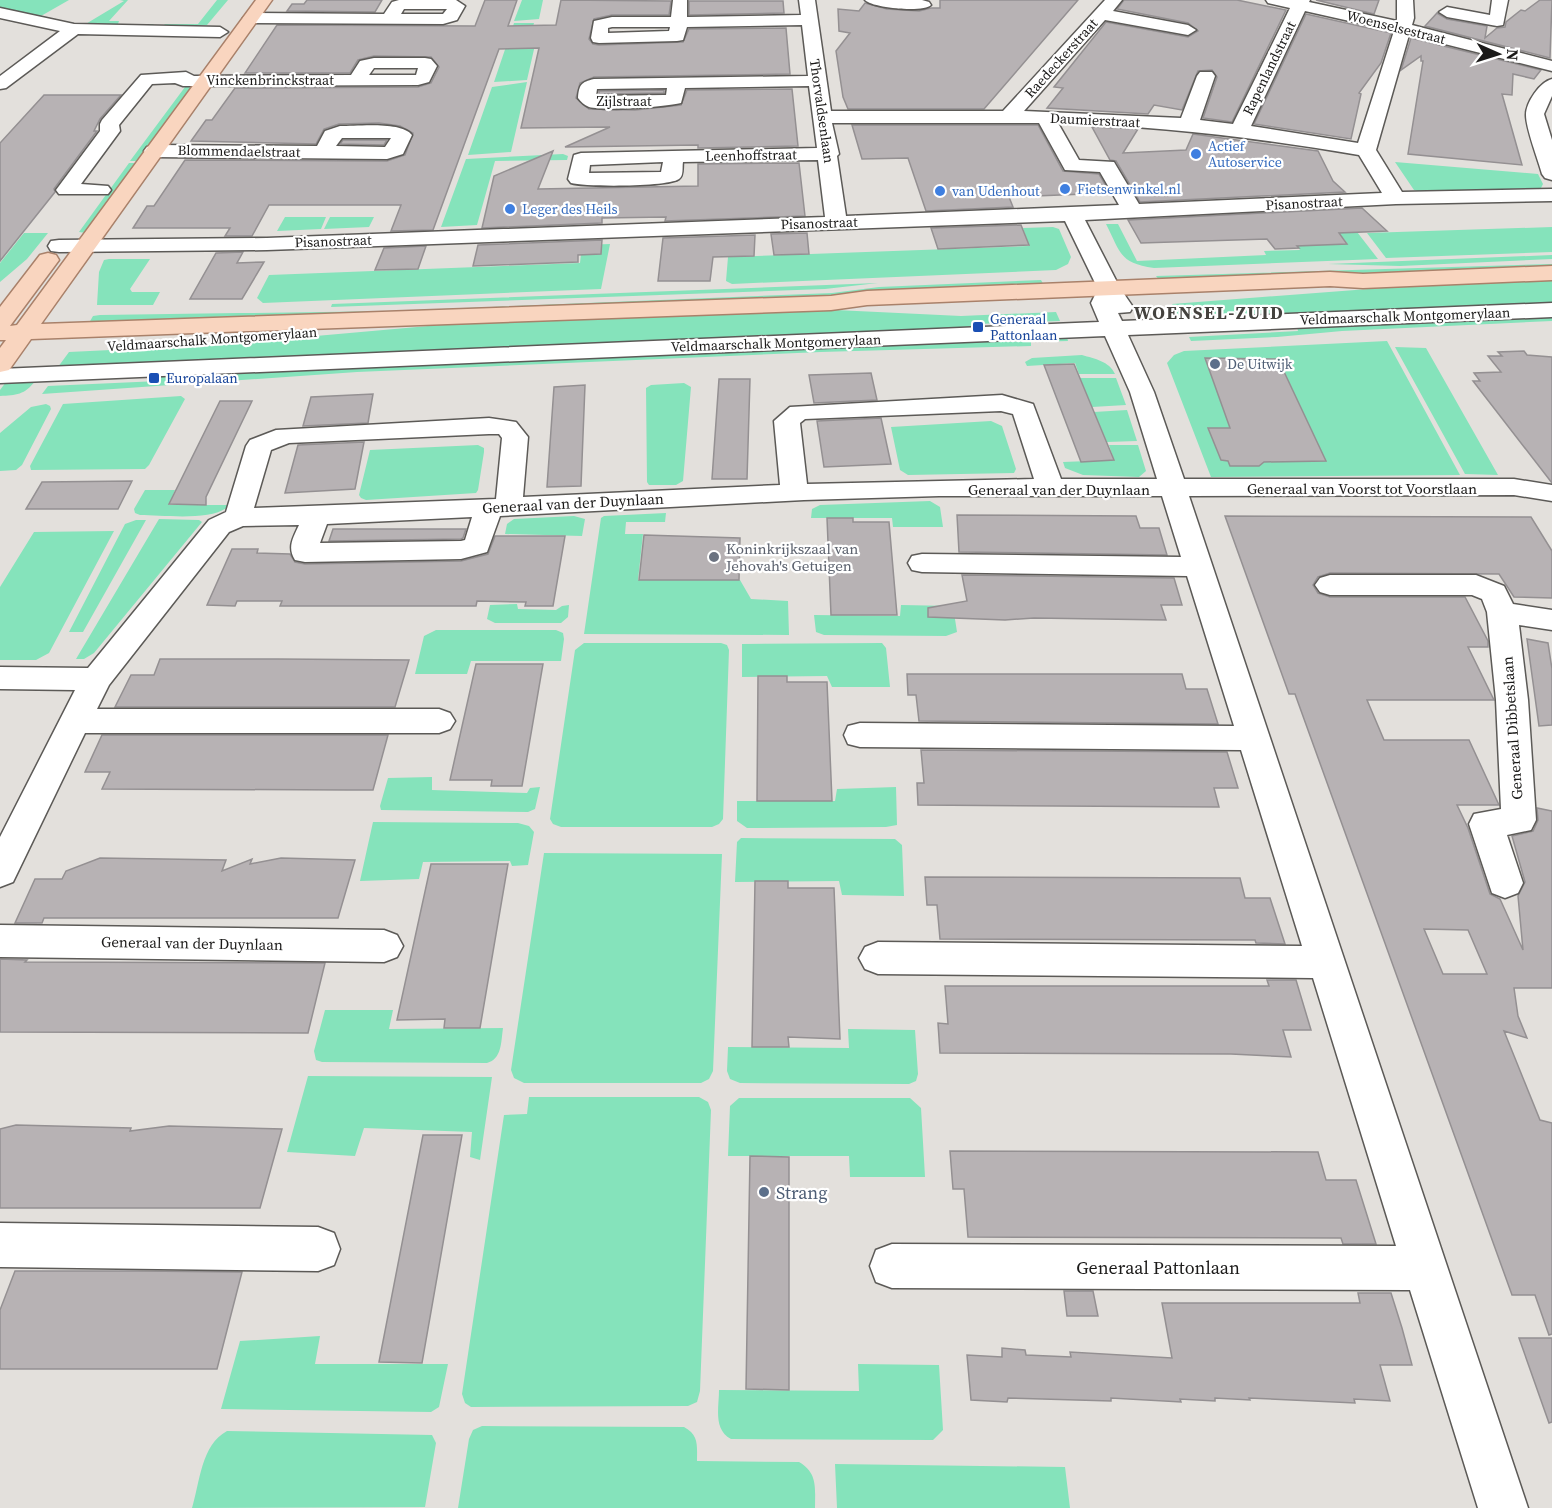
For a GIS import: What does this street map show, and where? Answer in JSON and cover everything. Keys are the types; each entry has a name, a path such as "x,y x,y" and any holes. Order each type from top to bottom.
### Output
{"main road":[{"path":"7,346 79,236 154,151 191,79 220,32 247,9 264,0"},
{"path":"169,99 191,79 247,9"},
{"path":"87,208 115,172"},
{"path":"0,323 59,246"},
{"name":"Veldmaarschalk Montgomerylaan","path":"7,346 250,339 327,332 423,318 831,303 861,307 940,309 1111,298 1254,296 1362,281 1552,273"}],"street":[{"path":"680,0 679,22 809,20"},
{"name":"Thorvaldsenlaan","path":"807,0 829,154 836,222"},
{"path":"873,0 923,5"},
{"path":"1090,0 1188,30"},
{"name":"Woenselsestraat","path":"1274,0 1301,3 1552,66"},
{"path":"1396,198 1366,150 1401,28 1406,18 1406,0"},
{"path":"1447,12 1497,21 1500,0"},
{"name":"Rapenlandstraat","path":"1239,130 1301,3"},
{"name":"Raedeckerstraat","path":"1009,116 1108,6"},
{"path":"247,9 389,19"},
{"path":"0,13 74,29 220,32"},
{"path":"0,84 74,29"},
{"path":"1192,126 1190,118 1206,76"},
{"name":"Vinckenbrinckstraat","path":"101,190 66,190 110,131 109,124 142,82 156,77 357,80"},
{"path":"676,82 817,81"},
{"path":"1552,84 1542,96 1535,114 1552,174"},
{"name":"Daumierstraat","path":"824,117 1009,116 1192,126 1239,130 1366,150"},
{"path":"1046,118 1072,166 1107,166 1132,211"},
{"name":"Blommendaelstraat","path":"154,151 324,152"},
{"name":"Leenhoffstraat","path":"673,156 829,154"},
{"name":"Pisanostraat","path":"79,236 267,244 1072,214 1396,198 1552,195"},
{"path":"1072,214 1111,298 1121,328 1503,1508"},
{"path":"59,246 79,236"},
{"name":"Veldmaarschalk Montgomerylaan","path":"0,376 1552,310"},
{"path":"794,492 787,421 799,412 1002,403 1024,409 1051,489"},
{"path":"0,872 96,679 219,526 238,517 260,446 285,435 477,427 507,427 516,437 499,507 477,546 461,550 305,552 304,547 316,516"},
{"name":"Generaal van Voorst tot Voorstlaan","path":"1172,489 1514,487 1552,493"},
{"name":"Generaal van der Duynlaan","path":"238,517 316,516 794,492 939,488 1172,489"},
{"path":"922,563 1199,567"},
{"name":"Generaal Dibbetslaan","path":"1330,585 1476,585 1494,593 1502,612 1512,700 1519,820 1486,824 1505,883"},
{"path":"1502,612 1552,620"},
{"path":"0,678 96,679"},
{"path":"74,721 439,721"},
{"path":"860,735 1253,738"},
{"name":"Generaal van der Duynlaan","path":"0,940 384,946"},
{"path":"878,958 1326,962"},
{"path":"0,1245 318,1249"},
{"name":"Generaal Pattonlaan","path":"892,1266 1424,1268"}],"green space":[{"path":"0,0 69,0 41,16 0,8"},
{"path":"120,0 128,0 109,21 119,21 118,24 154,24 152,26 84,25 124,1"},
{"path":"217,0 228,0 207,25 163,26 165,24 198,24"},
{"path":"522,0 543,0 539,19 514,21"},
{"path":"514,23 534,23 529,41 535,45 527,80 494,82"},
{"path":"527,82 511,152 468,155 492,87"},
{"path":"194,86 140,161 130,161 185,87"},
{"path":"563,154 568,156 567,160 495,161 477,225 441,227 466,159"},
{"path":"1395,162 1538,174 1543,184 1541,188 1422,192 1414,190"},
{"path":"129,163 139,163 86,233 79,232"},
{"path":"1340,210 1378,259 1154,268 1127,260 1106,224 1118,224 1137,261 1266,255 1264,251 1300,250 1297,246 1347,243 1339,233 1346,232 1270,221 1264,213"},
{"path":"285,217 326,217 321,229 277,231"},
{"path":"330,217 374,217 369,227 324,229"},
{"path":"1053,227 1059,229 1071,257 1068,264 1056,270 732,284 726,281 728,257 1029,246 1023,228"},
{"path":"1552,227 1552,252 1386,258 1367,233"},
{"path":"24,233 48,233 27,259 0,282 0,263"},
{"path":"610,244 601,289 263,303 257,298 269,275 580,263 582,245"},
{"path":"1552,255 1552,259 1400,266 1328,264"},
{"path":"150,259 130,289 132,292 160,292 153,305 97,305 99,272 104,260"},
{"path":"1552,264 1552,268 1454,272 1159,280 1156,276"},
{"path":"1552,279 1552,304 1181,320 1172,304 1447,283"},
{"path":"1041,280 1045,287 89,323 93,316 100,315 393,311 832,293 879,287"},
{"path":"878,283 825,289 331,307 332,304"},
{"path":"815,309 961,316 1056,312 1060,321 977,324 978,329 58,367 69,352 215,345 462,323"},
{"path":"1552,316 1552,321 1342,331 1277,337 1191,341 1189,337 1298,331 1297,327"},
{"path":"1067,337 1068,341 1031,342 1031,346 821,352 357,372 42,394 48,386 159,381 162,375"},
{"path":"1387,341 1460,475 1211,477 1167,363 1174,355 1184,351"},
{"path":"1395,347 1426,348 1498,475 1465,474"},
{"path":"1082,355 1105,363 1115,374 1079,374 1075,363 1027,366 1025,362 1032,358"},
{"path":"1080,378 1116,378 1126,405 1092,407"},
{"path":"35,381 28,389 20,393 0,396 0,390 6,382"},
{"path":"684,383 691,387 683,481 676,485 649,485 647,482 646,388 651,385"},
{"path":"181,396 185,399 145,469 31,470 30,466 63,404"},
{"path":"46,404 51,409 22,465 16,470 0,471 0,433 31,407"},
{"path":"1127,410 1137,441 1107,442 1094,412"},
{"path":"991,421 1002,426 1016,469 1014,473 908,475 900,470 891,427"},
{"path":"478,445 484,448 484,452 476,493 366,500 359,495 370,450"},
{"path":"1109,445 1138,445 1146,471 1139,477 1083,475 1065,468 1063,462 1114,460"},
{"path":"145,490 175,490 169,505 230,505 212,514 201,516 140,515 135,513 134,509"},
{"path":"930,501 940,507 943,527 893,527 892,518 811,518 812,509 820,505"},
{"path":"666,513 665,522 626,522 625,534 643,534 638,580 740,580 751,599 788,601 789,635 584,634 601,518"},
{"path":"574,516 585,519 582,536 505,534 507,524 514,519"},
{"path":"159,519 202,522 94,653 84,659 76,659"},
{"path":"136,520 146,520 83,632 69,632 125,524"},
{"path":"114,531 49,653 36,660 0,660 0,587 34,532"},
{"path":"517,604 518,609 556,610 569,605 568,617 561,623 495,623 487,619 490,605"},
{"path":"901,605 953,606 957,632 946,636 824,635 816,632 814,615 900,616"},
{"path":"436,630 556,630 563,633 564,639 561,661 471,661 467,674 415,674 424,636"},
{"path":"584,643 721,643 727,645 729,650 723,819 719,824 712,827 561,827 553,824 550,819 575,650"},
{"path":"882,643 886,648 890,687 832,687 827,676 742,677 742,644"},
{"path":"432,777 432,790 527,793 530,788 540,787 535,809 528,812 381,810 380,806 388,778"},
{"path":"896,787 897,825 747,828 737,821 737,801 835,801 837,789"},
{"path":"373,822 518,823 529,826 534,832 528,865 512,866 510,861 423,862 419,879 360,881"},
{"path":"741,838 895,839 902,845 904,896 842,895 839,881 735,882 737,842"},
{"path":"544,853 722,854 713,1071 709,1079 701,1083 524,1083 514,1078 511,1070"},
{"path":"325,1010 393,1010 389,1029 503,1028 501,1044 496,1058 487,1063 322,1062 316,1060 314,1051"},
{"path":"848,1029 915,1030 918,1074 916,1081 909,1084 740,1083 730,1079 727,1071 728,1047 849,1048"},
{"path":"308,1076 492,1077 480,1160 470,1157 472,1132 364,1128 355,1156 287,1152"},
{"path":"529,1097 699,1097 708,1102 711,1110 700,1391 697,1402 688,1406 471,1407 465,1403 462,1394 504,1115 527,1114"},
{"path":"739,1098 910,1098 921,1108 925,1177 850,1177 849,1156 728,1156 730,1106"},
{"path":"320,1336 315,1364 448,1364 439,1407 431,1412 221,1409 240,1341"},
{"path":"858,1364 939,1365 943,1430 933,1440 731,1439 725,1435 719,1424 719,1390 859,1391"},
{"path":"482,1426 684,1427 695,1437 697,1461 799,1462 810,1471 812,1476 815,1488 815,1508 458,1508 469,1439 473,1430"},
{"path":"227,1431 432,1435 436,1443 425,1507 192,1508 207,1455 218,1437"},
{"path":"835,1464 1065,1467 1070,1508 837,1508"}],"building":[{"path":"307,0 382,0 375,12 287,11 292,4 304,4"},
{"path":"485,0 517,0 508,26 556,25 561,0 671,1 669,15 612,15 594,19 589,39 593,44 599,45 683,42 689,29 786,28 790,74 594,77 580,83 576,98 589,109 635,110 681,105 687,90 792,89 798,146 565,147 610,127 521,128 539,48 499,49 433,230 391,231 401,205 269,205 252,236 225,236 230,228 133,228 147,206 154,206 185,160 387,161 405,155 413,133 400,126 379,123 339,124 324,129 316,144 191,141 206,120 212,120 235,88 418,87 431,83 439,67 431,57 374,56 358,60 350,73 245,73 277,25 475,26"},
{"path":"940,0 1078,0 984,109 848,109 843,97 836,51 850,33 839,31 838,9 859,11 865,3 887,9 919,11 940,8"},
{"path":"1124,0 1237,0 1286,10 1232,122 1203,118 1217,77 1212,70 1198,71 1182,110 1154,105 1148,114 1047,108 1063,88 1054,87 1106,22 1188,37 1198,31 1188,23 1117,9"},
{"path":"1316,0 1379,0 1374,14"},
{"path":"1540,0 1552,0 1550,58 1425,26 1437,13 1447,19 1487,26 1485,38 1497,28 1505,27 1506,22 1521,10 1525,11"},
{"path":"689,1 783,1 784,13 689,15"},
{"path":"1306,14 1391,33 1381,63 1359,93 1361,94 1351,139 1254,124"},
{"path":"1411,38 1541,70 1534,79 1513,74 1512,95 1502,94 1522,165 1408,154 1423,61 1421,61 1421,56 1401,70"},
{"path":"664,90 664,93 599,94 599,91"},
{"path":"44,95 121,95 100,119 94,131 97,131 54,189 55,192 0,261 0,143"},
{"path":"852,125 1038,125 1063,171 1099,174 1110,193 1009,197 1013,207 926,211 908,158 862,159"},
{"path":"1092,127 1138,129 1123,153 1186,150 1193,134 1318,151 1333,181 1345,192 1140,202 1116,161 1110,160"},
{"path":"343,140 387,140 384,145 340,144"},
{"path":"553,151 538,189 698,186 698,164 799,163 805,216 665,221 666,217 602,218 602,223 482,228 494,176"},
{"path":"1362,208 1387,231 1339,233 1347,244 1297,246 1299,248 1275,249 1267,239 1141,243 1128,220"},
{"path":"1021,225 1029,245 938,249 931,228"},
{"path":"807,233 809,254 774,255 771,234"},
{"path":"755,235 754,256 713,257 710,281 658,281 663,238"},
{"path":"602,240 601,254 578,255 578,262 473,266 478,245"},
{"path":"426,246 418,269 375,270 384,248"},
{"path":"243,252 237,263 264,262 242,299 190,299 216,253"},
{"path":"1524,351 1527,355 1552,357 1552,483 1473,381 1480,381 1474,373 1501,372 1488,356 1502,356 1498,352"},
{"path":"1205,358 1278,359 1326,461 1264,462 1259,466 1230,466 1228,461 1221,460 1208,428 1230,428"},
{"path":"1074,364 1114,460 1081,462 1044,365"},
{"path":"871,373 877,400 814,403 809,375"},
{"path":"719,379 750,379 747,479 712,479"},
{"path":"585,385 581,486 547,487 554,387"},
{"path":"373,394 368,423 303,426 311,397"},
{"path":"220,401 252,401 206,497 206,505 169,504"},
{"path":"881,418 891,464 824,467 817,421"},
{"path":"364,442 355,489 285,493 298,445"},
{"path":"132,481 118,509 26,509 42,482"},
{"path":"957,515 1136,516 1140,528 1159,528 1167,555 959,552"},
{"path":"1225,516 1531,517 1552,551 1552,598 1514,597 1499,574 1330,573 1318,577 1313,585 1318,593 1330,597 1465,597 1488,641 1488,647 1468,647 1494,700 1367,700 1384,740 1469,740 1499,805 1457,805 1468,828 1490,894 1500,899 1523,950 1518,896 1525,882 1512,836 1533,831 1538,820 1537,808 1552,811 1552,988 1514,988 1518,1016 1527,1038 1504,1031 1540,1120 1552,1123 1552,1334 1549,1335 1535,1295 1512,1295 1295,694 1289,694","holes":["1424,929 1468,930 1487,974 1443,974"]},
{"path":"827,518 853,518 853,522 889,522 897,615 831,615"},
{"path":"333,529 466,529 461,539 329,541"},
{"name":"Koninkrijkszaal van Jehovah's Getuigen","path":"644,535 740,538 739,580 639,580"},
{"path":"495,536 565,536 553,606 525,606 526,602 477,601 476,606 280,606 282,601 237,601 235,606 207,605 232,549 258,549 257,553 290,554 295,562 305,564 461,561 488,554"},
{"path":"962,575 1174,578 1182,605 1161,605 1166,620 1034,618 1005,620 928,617 928,608 967,601"},
{"path":"1527,639 1548,643 1552,669 1552,725 1539,726"},
{"path":"160,659 409,660 395,707 115,707 131,675 154,675"},
{"path":"476,664 543,664 522,786 491,786 492,780 450,780"},
{"path":"907,674 1182,674 1186,689 1207,689 1218,724 919,721 916,695 908,695"},
{"path":"758,676 787,676 787,682 827,682 832,801 757,801"},
{"path":"102,735 388,735 373,790 348,790 102,789 110,772 85,772"},
{"path":"921,750 1227,752 1238,788 1214,788 1219,807 918,805 917,783 924,783"},
{"path":"100,858 226,860 222,871 252,859 250,864 281,858 355,860 338,918 44,918 42,923 15,923 35,879 62,879 66,871"},
{"path":"431,864 508,864 480,1028 444,1028 445,1019 397,1020"},
{"path":"925,877 1240,878 1245,898 1270,898 1285,944 1256,943 1255,940 940,939 937,905 927,905"},
{"path":"755,881 788,881 788,888 834,888 840,1039 788,1037 789,1047 752,1047"},
{"path":"0,959 27,960 25,962 325,963 308,1033 0,1032"},
{"path":"1267,980 1296,980 1311,1030 1283,1030 1291,1057 1231,1054 940,1053 938,1023 948,1024 945,986 1269,986"},
{"path":"16,1125 131,1128 130,1131 169,1126 282,1129 260,1208 0,1208 0,1129"},
{"path":"423,1135 462,1135 422,1363 379,1362"},
{"path":"950,1151 1318,1152 1326,1180 1356,1180 1376,1244 1343,1244 1341,1238 968,1237 964,1189 953,1189"},
{"path":"750,1156 789,1157 789,1390 746,1389"},
{"path":"15,1271 242,1272 217,1369 0,1369 0,1310"},
{"path":"1064,1291 1093,1291 1098,1316 1067,1316"},
{"path":"1358,1293 1391,1293 1402,1328 1412,1365 1380,1365 1390,1401 1354,1399 1355,1403 1249,1398 1250,1400 1215,1398 1215,1401 1180,1399 1181,1402 1111,1398 1111,1401 1008,1398 1007,1402 971,1400 967,1355 1002,1357 1002,1348 1025,1350 1026,1355 1071,1357 1070,1352 1172,1358 1162,1303 1360,1303"},
{"path":"1519,1338 1552,1338 1552,1422 1549,1423"}],"place":[{"name":"Actief Autoservice","path":"1196,154"},
{"name":"Fietsenwinkel.nl","path":"1065,189"},
{"name":"van Udenhout","path":"940,191"},
{"name":"Leger des Heils","path":"510,209"},
{"name":"Generaal Pattonlaan","path":"978,327"},
{"name":"De Uitwijk","path":"1215,364"},
{"name":"Europalaan","path":"154,378"},
{"name":"Koninkrijkszaal van Jehovah's Getuigen","path":"714,557"},
{"name":"Strang","path":"764,1192"}],"district":[{"name":"WOENSEL-ZUID","path":"1209,312"}]}
